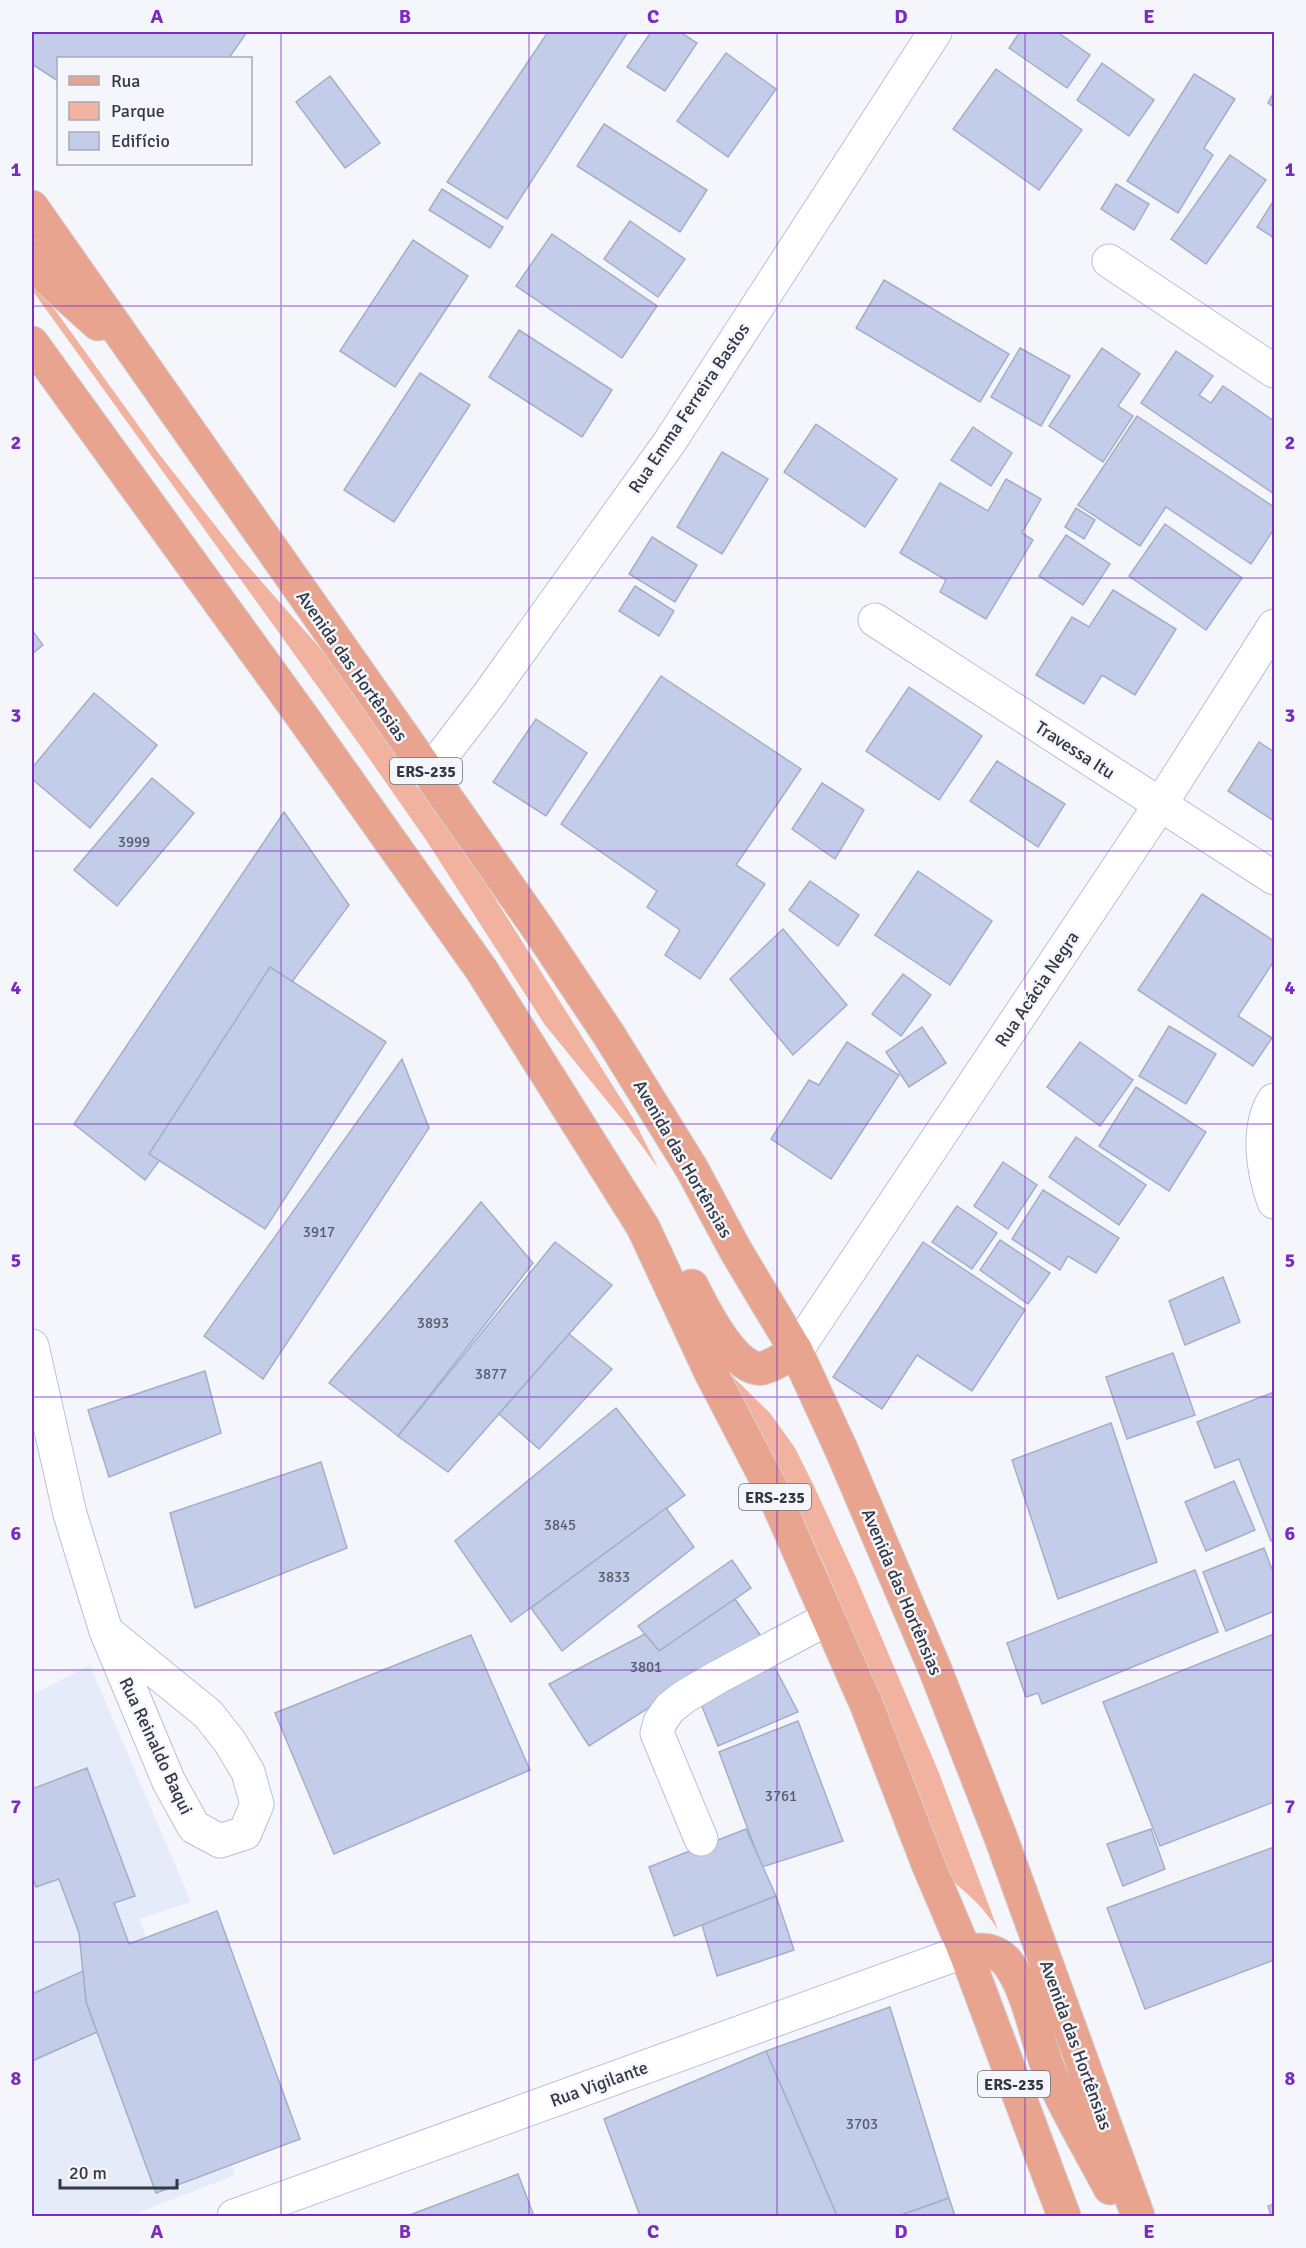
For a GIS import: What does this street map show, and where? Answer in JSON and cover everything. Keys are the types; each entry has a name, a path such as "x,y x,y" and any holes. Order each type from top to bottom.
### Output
{"main road":[{"name":"Avenida das Hortênsias","path":"32,207 539,930 609,1035 692,1169 736,1251 796,1351 842,1451 935,1669 1001,1838 1138,2217"},
{"path":"32,257 49,280 139,361"},
{"name":"ERS-235","path":"32,344 379,823 481,969 643,1227 711,1373 772,1490 867,1706 928,1864 965,1951 1064,2217"},
{"path":"541,1065 615,1152 666,1233 704,1311 734,1354 748,1366 762,1369 796,1351"},
{"path":"965,1951 984,1948 999,1954 1007,1962 1021,1989 1050,2072 1125,2217"}],"street":[{"name":"Rua Emma Ferreira Bastos","path":"428,774 487,697 669,443 934,32"},
{"path":"1109,261 1275,371"},
{"name":"Travessa Itu","path":"875,620 1275,878"},
{"name":"Rua Acácia Negra","path":"796,1351 1160,805 1275,626"},
{"path":"1275,1100 1268,1110 1263,1145 1268,1183 1275,1202"},
{"name":"Rua Reinaldo Baqui","path":"32,1346 70,1515 106,1631 169,1782 194,1827 220,1841 245,1833 257,1804 248,1772 231,1742 208,1714 106,1631"},
{"path":"701,1839 657,1733 660,1722 670,1708 684,1697 827,1619"},
{"name":"Rua Vigilante","path":"234,2217 965,1951"}],"shaded area":[{"path":"90,1665 191,1902 139,1919 235,2175 130,2216 32,2216 32,1695"}],"green space":[{"path":"32,278 159,454 240,557 333,663 464,849 633,1118 658,1168 625,1123 545,1025 426,840 359,744 32,290"},
{"path":"729,1373 770,1413 795,1448 814,1486 858,1582 939,1773 998,1930 975,1901 947,1877 826,1569 783,1475"}],"building":[{"path":"32,32 247,32 230,57 57,57 57,80 32,64"},
{"path":"548,32 628,32 507,219 447,182"},
{"path":"651,32 680,32 697,43 665,91 627,67"},
{"path":"1020,32 1057,32 1090,55 1067,88 1009,48"},
{"path":"726,53 776,89 728,157 677,121"},
{"path":"1102,63 1154,100 1129,136 1077,100"},
{"path":"996,69 1082,130 1039,190 953,129"},
{"path":"1194,74 1235,99 1204,148 1213,155 1178,213 1127,181"},
{"path":"330,76 380,143 345,168 296,102"},
{"path":"1274,92 1274,107 1268,103"},
{"path":"604,124 707,190 680,232 577,166"},
{"path":"1230,155 1266,180 1206,264 1171,239"},
{"path":"1116,184 1149,204 1134,230 1101,209"},
{"path":"442,189 503,227 490,248 429,210"},
{"path":"1274,200 1274,238 1257,227"},
{"path":"630,221 685,259 658,297 604,259"},
{"path":"552,234 657,306 622,358 516,286"},
{"path":"413,240 468,276 395,387 340,351"},
{"path":"884,280 1009,354 980,402 856,328"},
{"path":"519,330 612,390 582,437 489,377"},
{"path":"1020,348 1070,376 1041,426 991,397"},
{"path":"1102,348 1140,374 1118,406 1133,416 1103,462 1049,426"},
{"path":"1176,351 1213,376 1199,395 1211,403 1223,386 1274,421 1274,494 1141,403"},
{"path":"420,373 470,405 394,522 344,490"},
{"path":"1137,416 1274,507 1274,529 1251,564 1166,507 1140,546 1078,505"},
{"path":"816,424 897,479 865,527 784,472"},
{"path":"973,427 1012,453 991,486 951,460"},
{"path":"722,452 768,479 722,554 677,527"},
{"path":"1006,479 1041,499 1022,533 1033,540 986,619 940,592 946,580 900,553 940,483 988,511"},
{"path":"1076,508 1095,520 1084,539 1065,527"},
{"path":"1165,524 1242,578 1206,630 1129,576"},
{"path":"1066,535 1110,564 1083,605 1039,576"},
{"path":"652,537 697,565 675,602 629,574"},
{"path":"635,586 674,611 659,636 619,611"},
{"path":"1113,590 1176,629 1135,695 1102,675 1084,704 1036,675 1072,617 1089,627"},
{"path":"32,630 43,645 32,654"},
{"path":"661,676 801,769 736,865 765,884 700,979 665,955 680,930 647,907 657,891 561,824"},
{"path":"909,687 982,736 939,800 866,751"},
{"path":"94,693 157,745 90,828 32,779 32,768"},
{"path":"536,719 587,753 546,816 493,782"},
{"path":"1259,742 1274,752 1274,821 1228,791"},
{"path":"997,761 1065,804 1038,847 970,801"},
{"path":"152,778 194,813 117,906 74,870"},
{"path":"822,783 864,810 835,859 792,829"},
{"path":"284,812 349,905 145,1180 74,1124"},
{"path":"918,871 992,921 950,985 875,935"},
{"path":"810,881 859,915 838,946 789,910"},
{"path":"1202,894 1274,941 1274,961 1238,1016 1272,1038 1253,1066 1138,990"},
{"path":"783,929 847,1005 793,1055 730,979"},
{"path":"270,967 386,1042 265,1229 149,1154"},
{"path":"903,974 931,995 901,1036 872,1014"},
{"path":"1169,1026 1216,1054 1186,1104 1139,1076"},
{"path":"922,1027 946,1063 909,1087 886,1052"},
{"path":"847,1042 899,1075 831,1179 771,1139 809,1080 819,1085"},
{"path":"1080,1042 1133,1080 1100,1126 1047,1087"},
{"path":"402,1059 429,1128 263,1379 204,1336"},
{"path":"1136,1087 1206,1132 1169,1191 1099,1146"},
{"path":"1076,1137 1146,1185 1119,1225 1049,1177"},
{"path":"1003,1162 1037,1185 1008,1229 974,1206"},
{"path":"1043,1190 1119,1238 1096,1273 1068,1256 1060,1270 1012,1239"},
{"path":"481,1202 533,1263 398,1436 329,1383"},
{"path":"957,1206 997,1233 972,1269 932,1242"},
{"path":"1000,1240 1050,1273 1028,1304 980,1270"},
{"path":"555,1242 612,1285 448,1472 398,1436"},
{"path":"923,1242 1025,1310 972,1391 917,1355 882,1409 833,1377"},
{"path":"1223,1277 1240,1322 1185,1345 1169,1301"},
{"path":"569,1334 612,1369 539,1449 499,1414"},
{"path":"1173,1353 1195,1415 1127,1439 1106,1377"},
{"path":"205,1371 221,1433 109,1477 88,1410"},
{"path":"1274,1392 1274,1540 1271,1541 1239,1459 1215,1468 1197,1422"},
{"path":"616,1408 685,1495 511,1622 455,1541"},
{"path":"1111,1423 1157,1562 1058,1599 1012,1460"},
{"path":"321,1462 347,1548 195,1608 170,1513"},
{"path":"1234,1481 1255,1530 1206,1551 1185,1502"},
{"path":"666,1508 694,1547 562,1651 531,1608"},
{"path":"1264,1548 1274,1575 1274,1611 1226,1631 1203,1572"},
{"path":"732,1560 751,1588 659,1651 638,1626"},
{"path":"1195,1570 1218,1632 1042,1704 1038,1693 1026,1697 1007,1643"},
{"path":"735,1599 761,1636 589,1746 549,1684 645,1634 659,1651"},
{"path":"1274,1634 1274,1802 1160,1846 1103,1702"},
{"path":"471,1635 530,1770 334,1854 275,1713"},
{"path":"772,1662 798,1712 718,1746 697,1694"},
{"path":"798,1721 843,1841 762,1867 719,1752"},
{"path":"87,1768 135,1896 114,1903 129,1944 217,1911 300,2139 156,2193 86,2002 79,1933 59,1879 36,1887 32,1874 32,1789"},
{"path":"746,1829 776,1896 674,1936 649,1867"},
{"path":"1151,1829 1165,1869 1123,1886 1107,1844"},
{"path":"1274,1847 1274,1960 1145,2009 1107,1908"},
{"path":"776,1896 794,1950 717,1976 702,1925"},
{"path":"83,1971 86,2002 97,2032 32,2061 32,1994"},
{"path":"890,2007 949,2198 898,2216 837,2216 766,2051"},
{"path":"766,2051 837,2216 640,2216 604,2119"},
{"path":"518,2174 534,2216 407,2216"},
{"path":"949,2198 955,2216 898,2216"},
{"path":"1274,2204 1274,2216 1271,2216 1268,2206"}]}
